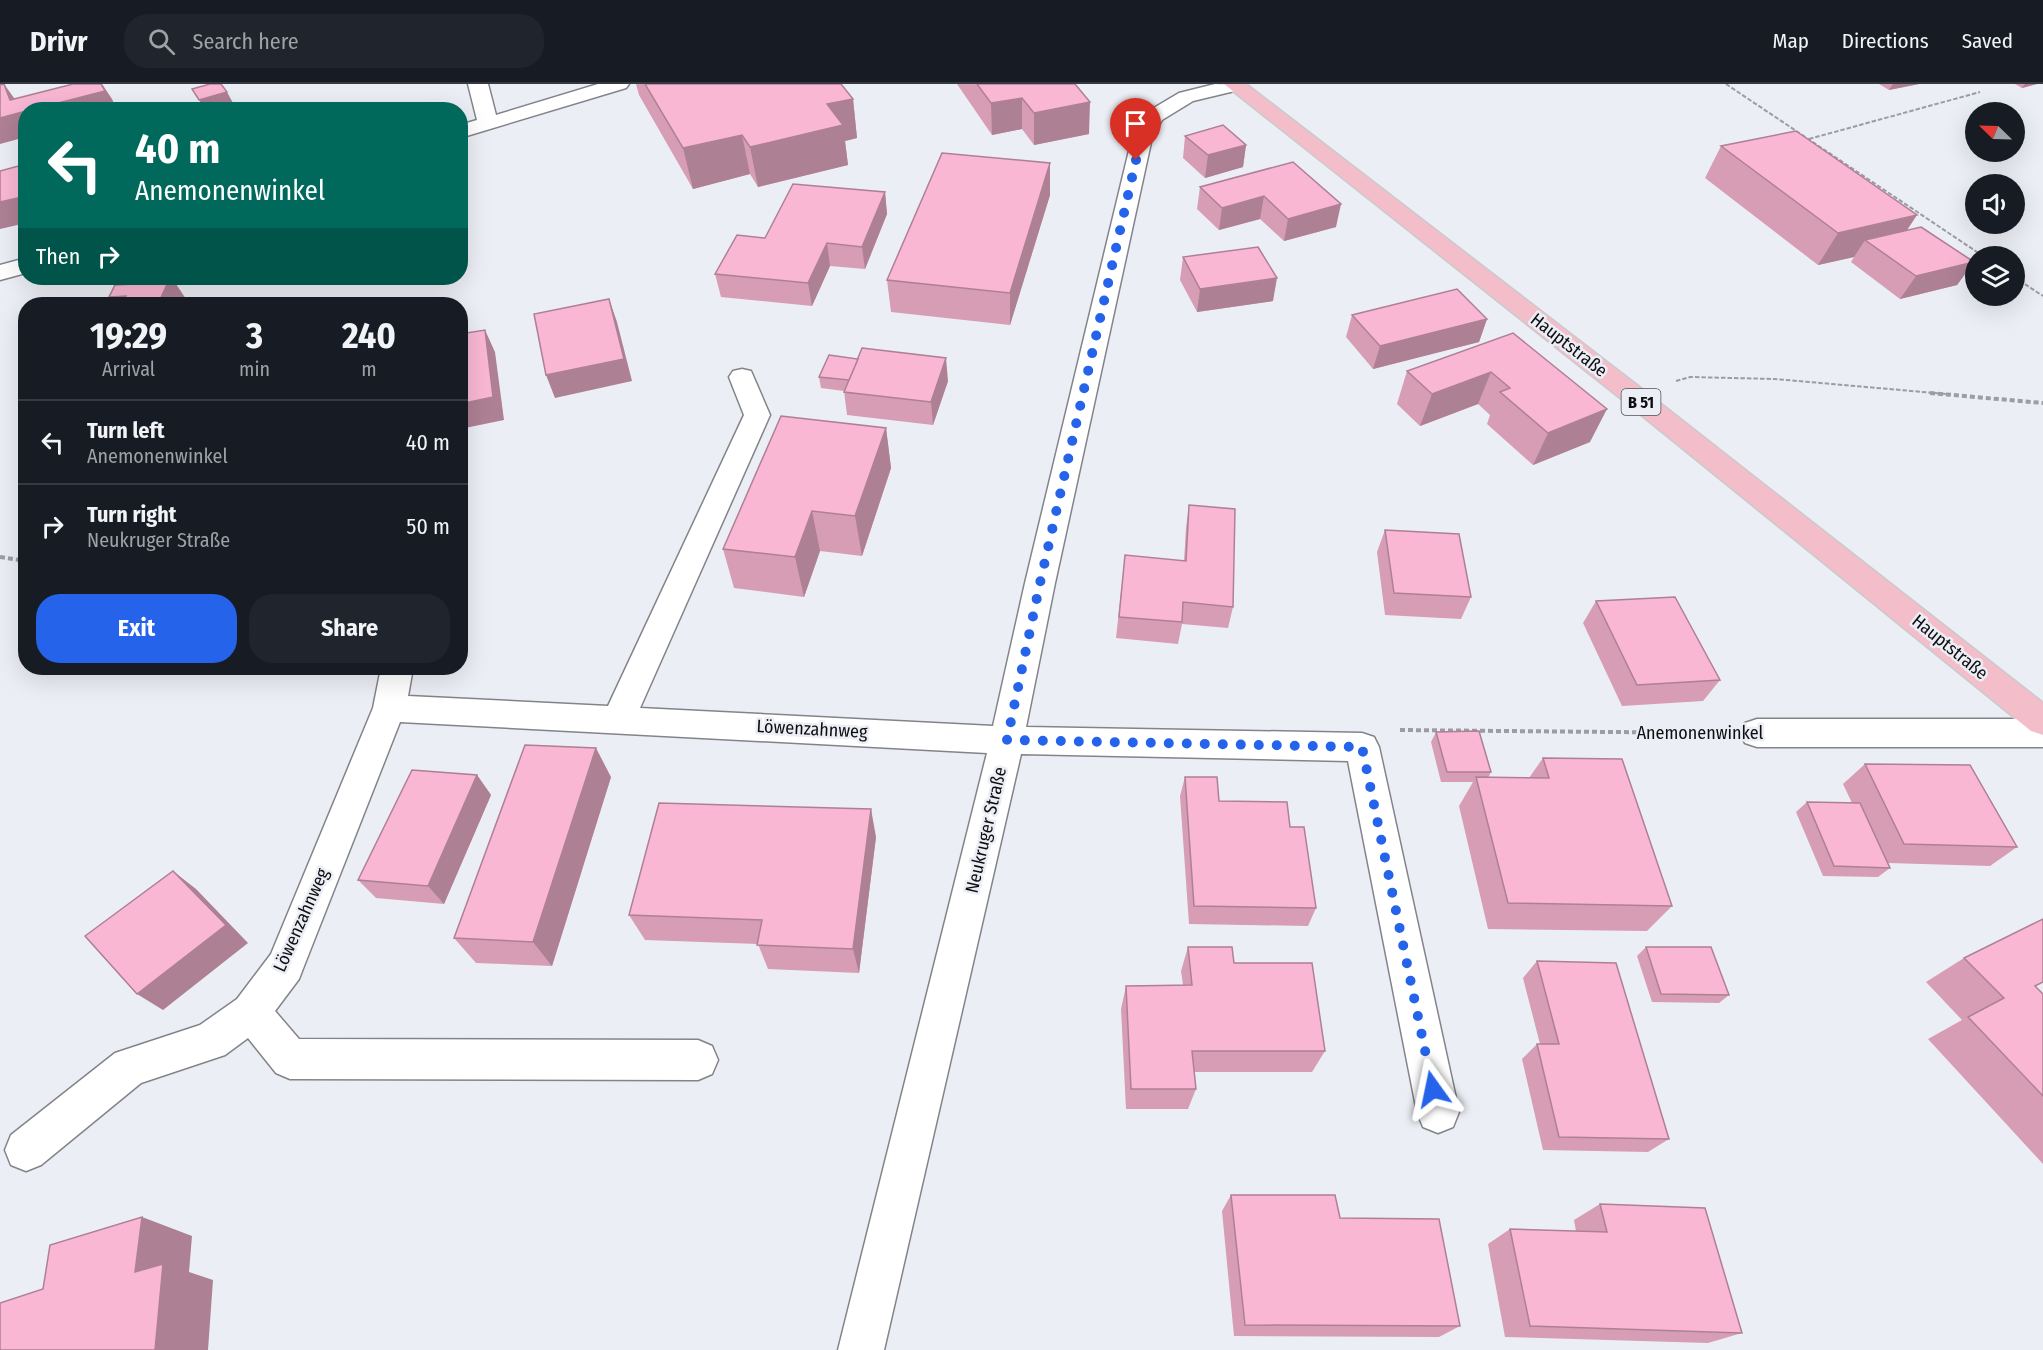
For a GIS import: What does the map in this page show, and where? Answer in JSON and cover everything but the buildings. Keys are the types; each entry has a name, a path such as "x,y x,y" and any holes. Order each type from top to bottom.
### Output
{"main road":[{"name":"Hauptstraße","path":"1235,85 1633,395 2043,722"}],"street":[{"path":"478,84 488,124"},
{"path":"468,130 619,84"},
{"name":"Neukruger Straße","path":"861,1350 1007,740 1040,583 1142,138 1154,116 1186,97 1235,85"},
{"path":"0,273 18,267"},
{"path":"618,718 757,415 742,377"},
{"name":"Löwenzahnweg","path":"26,1150 129,1067 211,1041 251,1012 285,966 389,708 396,675"},
{"name":"Löwenzahnweg","path":"389,708 618,718 1007,740"},
{"name":"Anemonenwinkel","path":"1757,733 2043,733"},
{"path":"1007,740 1362,747 1438,1112"},
{"path":"251,1012 290,1059 698,1060"}],"path":[{"path":"1726,84 1968,246"},
{"path":"1809,140 1980,92"},
{"path":"2025,284 2043,296"},
{"path":"1633,395 1690,377 1775,379 2043,403"},
{"path":"0,557 18,560"},
{"name":"Anemonenwinkel","path":"1362,747 1390,730 1757,733"}],"route":[{"path":"1136,160 1040,583 1007,740 1362,747 1433,1089"}]}
